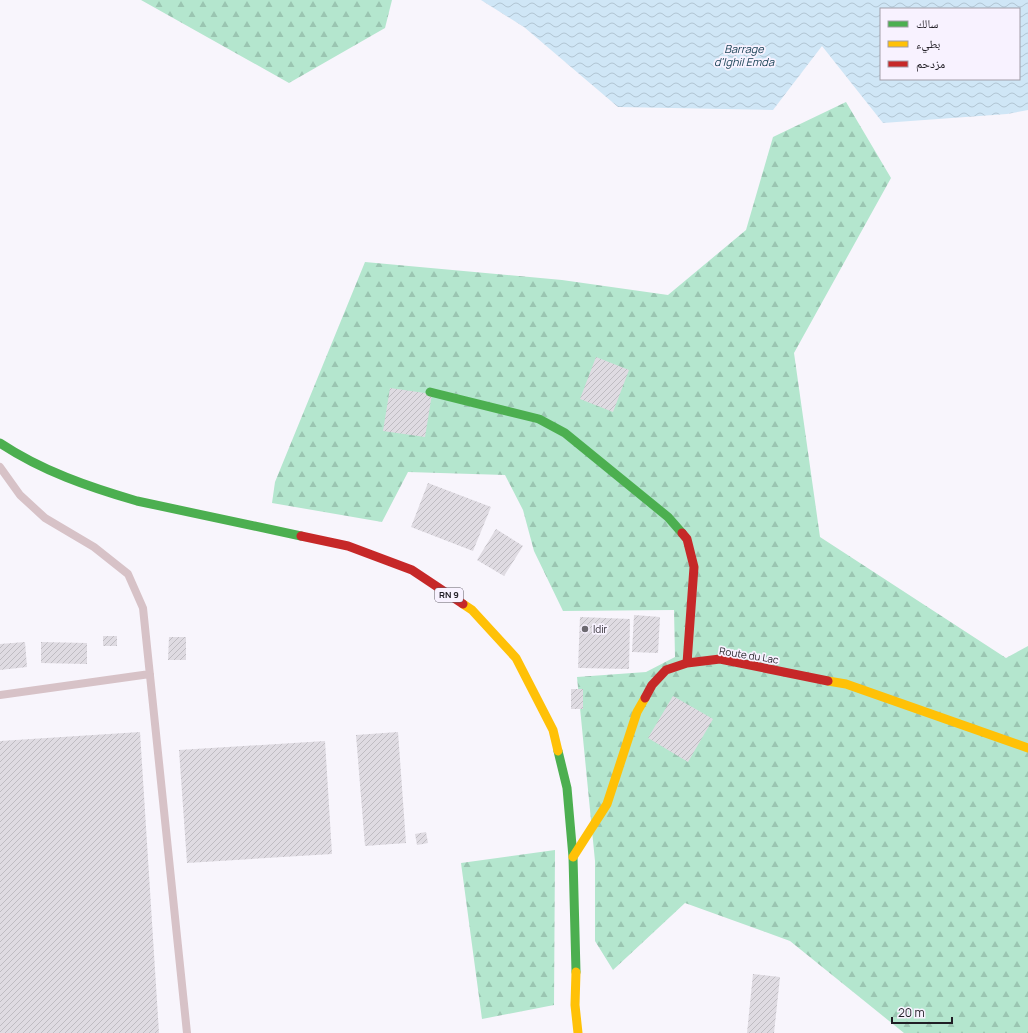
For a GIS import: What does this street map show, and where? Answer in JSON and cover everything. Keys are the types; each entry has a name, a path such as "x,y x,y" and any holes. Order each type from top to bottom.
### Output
{"street":[{"path":"430,392 539,419 565,433 668,517 687,539 694,567 687,663"},
{"name":"RN 9","path":"0,443 8,449 39,465 74,481 104,492 137,501 348,546 412,570 472,610 516,658 553,730 567,788 572,856 576,959 575,1005 578,1033"},
{"name":"Route du Lac","path":"572,856 607,804 637,712 652,685 666,670 687,663 720,659 846,684 1028,748"}],"lane":[{"path":"0,467 20,495 45,518 94,548 128,574 143,608 187,1033"},
{"path":"0,695 150,674"}],"green space":[{"path":"141,0 392,0 385,28 289,83"},
{"path":"846,102 891,178 794,353 820,537 1006,658 1028,646 1028,1033 904,1033 790,941 685,903 613,970 595,941 595,861 577,677 646,672 675,657 674,610 563,611 534,551 523,510 505,475 408,472 382,522 272,503 275,482 365,262 562,280 668,295 746,230 773,137"},
{"path":"555,850 554,1005 482,1019 461,863"}],"water":[{"name":"Barrage d'Ighil Emda","path":"481,0 1028,0 1028,110 1007,114 883,123 822,46 773,110 618,107 524,27"}],"building":[{"path":"596,357 629,370 613,412 580,399"},
{"path":"390,388 432,394 425,437 383,431"},
{"path":"428,483 491,507 473,551 411,527"},
{"path":"496,529 523,546 504,576 477,560"},
{"path":"634,615 660,617 658,653 632,652"},
{"path":"580,617 630,619 629,669 578,668"},
{"path":"103,636 117,636 117,646 103,646"},
{"path":"169,637 186,637 186,660 168,660"},
{"path":"25,642 27,667 0,670 0,644"},
{"path":"41,642 87,643 87,664 41,663"},
{"path":"571,689 583,689 583,709 571,709"},
{"path":"673,696 713,719 688,762 648,738"},
{"path":"140,732 159,1033 0,1033 0,741"},
{"path":"398,732 406,843 365,846 356,735"},
{"path":"325,741 332,854 187,863 179,750"},
{"path":"426,832 428,843 417,845 415,834"},
{"path":"753,974 780,977 774,1033 747,1033"}],"traffic: fast":[{"path":"430,392 539,419 565,433 668,517 682,533"},
{"path":"0,443 49,470 119,496 301,536"},
{"path":"558,751 567,788 573,857 576,972"}],"traffic: slow":[{"path":"463,604 472,610 516,658 553,730 558,751"},
{"path":"828,681 846,684 1028,748"},
{"path":"573,857 607,804 637,712 645,698"},
{"path":"576,972 575,1005 578,1033"}],"traffic: jam":[{"path":"682,533 687,539 694,567 687,663"},
{"path":"301,536 348,546 412,570 463,604"},
{"path":"645,698 652,685 666,670 687,663 720,659 828,681"}],"place":[{"name":"Idir","path":"585,629"}]}
